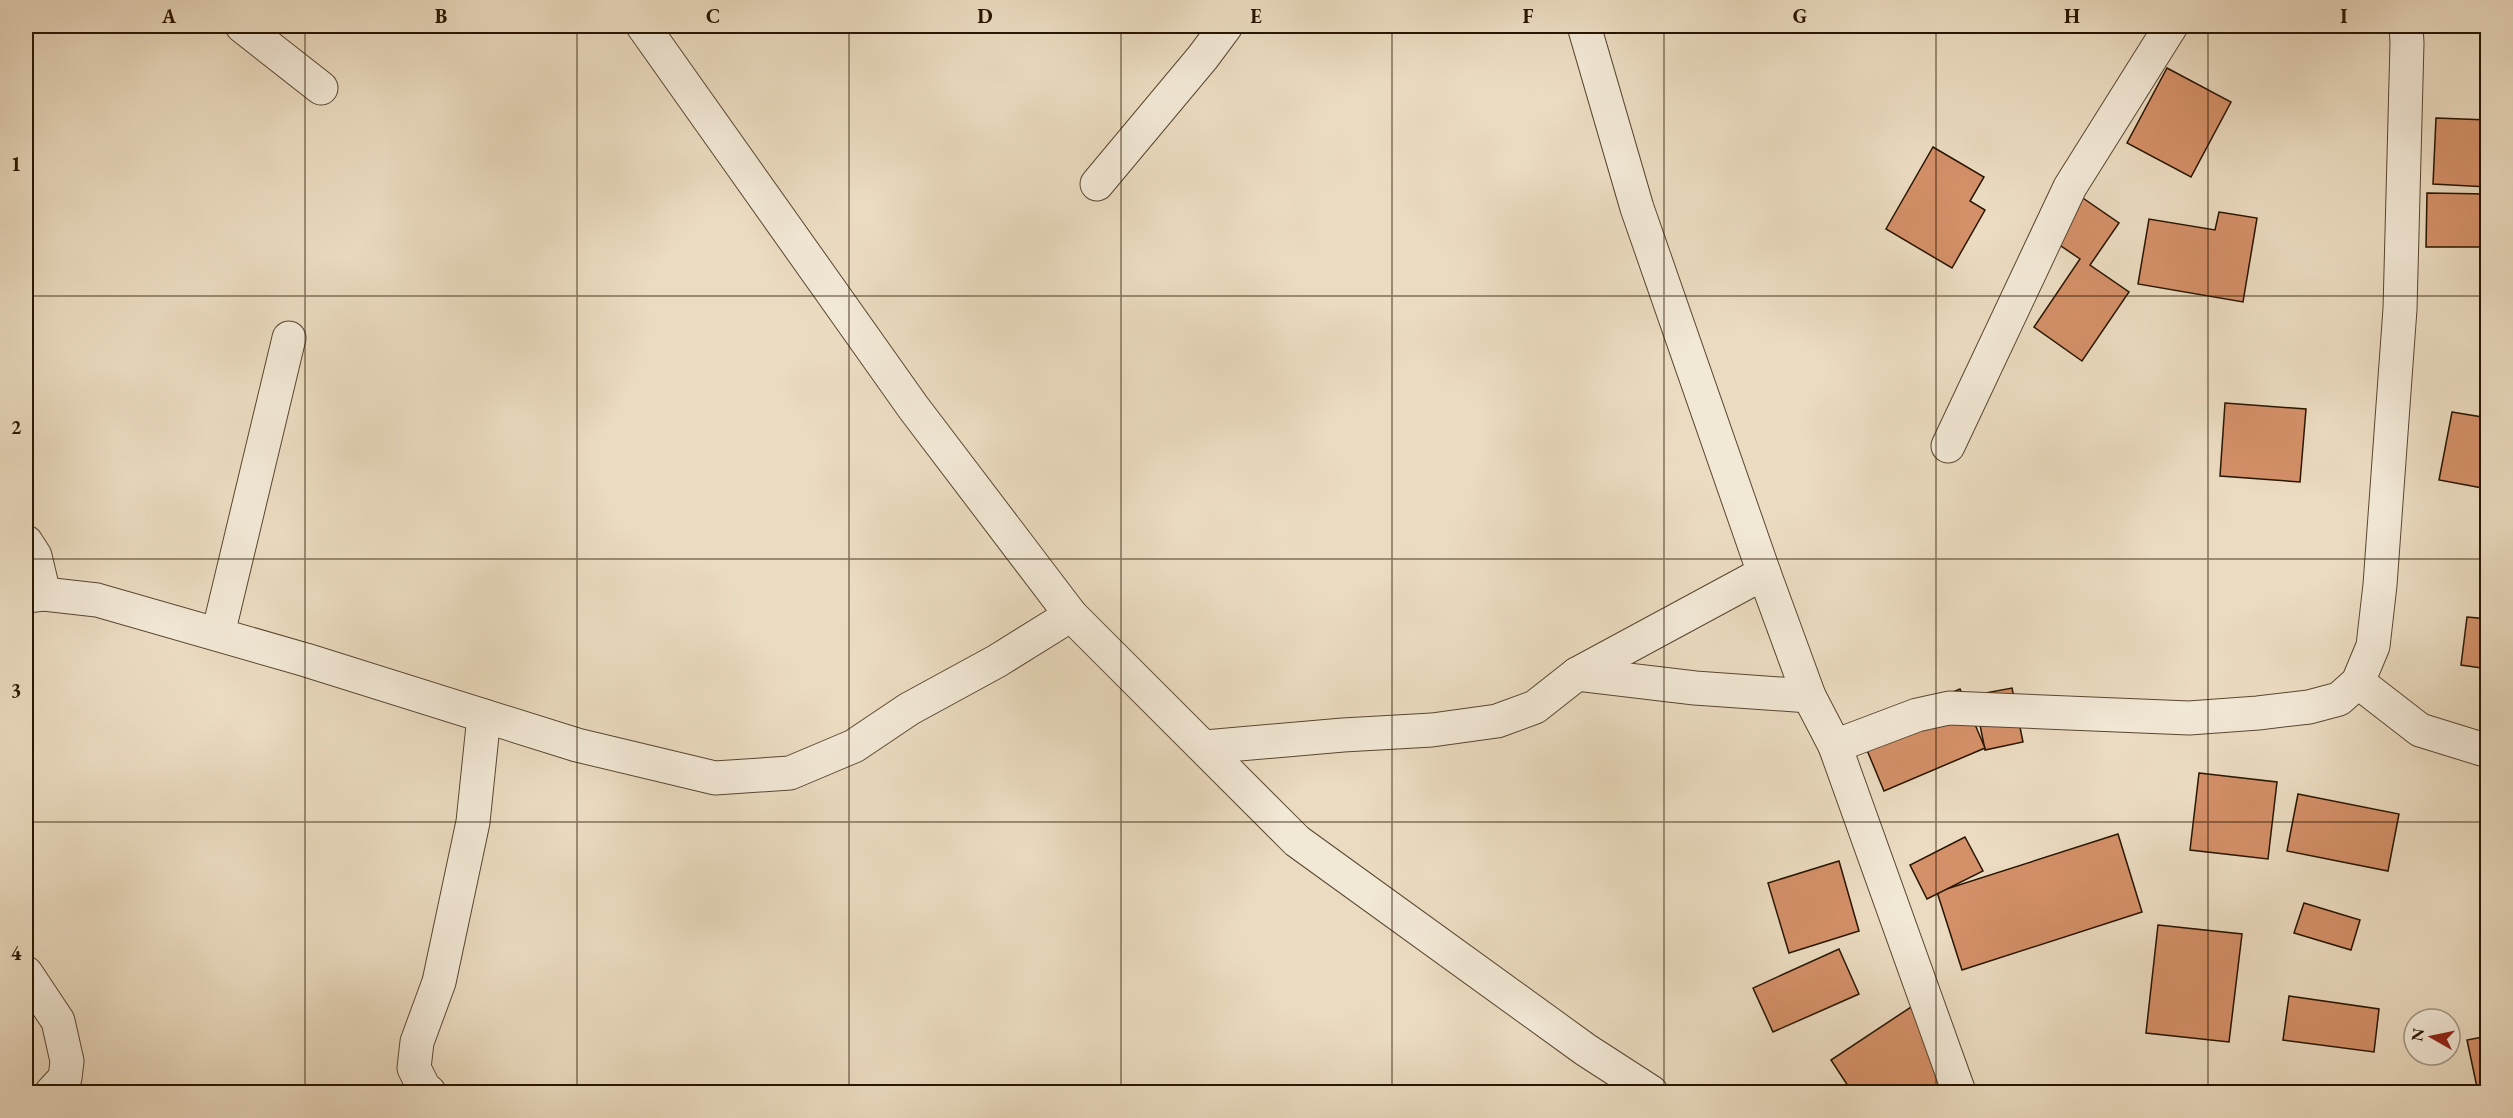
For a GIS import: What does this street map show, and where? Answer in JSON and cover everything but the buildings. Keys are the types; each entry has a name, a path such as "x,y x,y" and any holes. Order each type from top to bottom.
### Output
{"street":[{"path":"242,26 321,88"},
{"path":"643,26 913,407 1071,615 1297,841 1586,1050 1651,1092"},
{"path":"1097,184 1226,26"},
{"path":"1584,26 1637,208 1764,573 1809,696 1835,746 1959,1092"},
{"path":"1948,446 2070,187 2171,26"},
{"path":"1835,746 1917,715 1949,708 2189,718 2309,707 2339,699 2358,682 2373,646 2399,320 2408,43 2406,26"},
{"path":"218,634 290,338"},
{"path":"26,542 35,556 35,595 97,600 218,634 577,745 715,778 790,773 854,746 909,709 1071,615"},
{"path":"1205,747 1432,730 1497,721 1535,707 1576,674 1764,573"},
{"path":"1576,674 1695,688 1809,696"},
{"path":"2358,682 2420,730 2487,751"},
{"path":"429,1092 424,1088 414,1068 417,1042 439,982 473,822 484,716"},
{"path":"26,973 58,1021 68,1061 65,1078 52,1092"}]}
